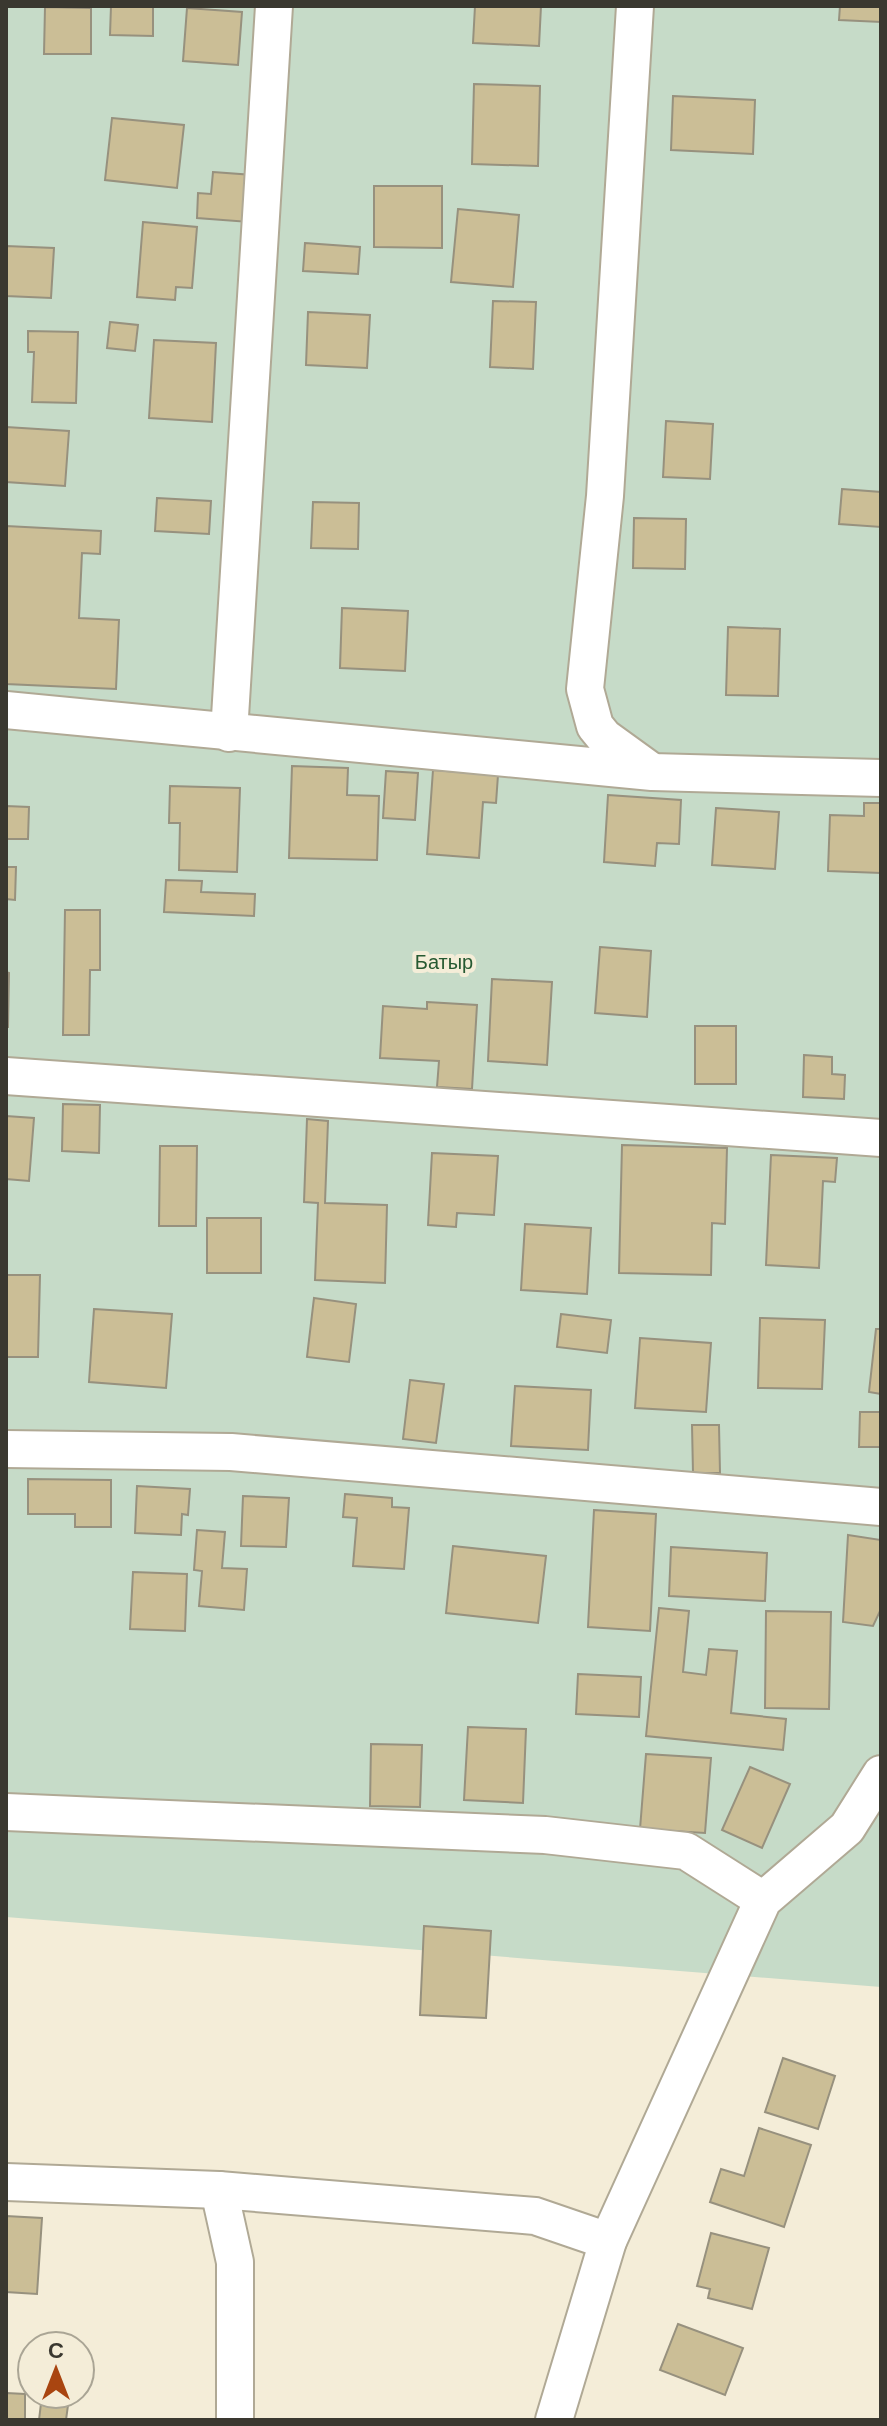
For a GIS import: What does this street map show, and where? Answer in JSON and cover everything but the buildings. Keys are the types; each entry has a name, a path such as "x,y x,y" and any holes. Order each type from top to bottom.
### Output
{"street":[{"path":"229,733 274,6"},
{"path":"635,6 605,496 585,689 595,726 604,737 652,772"},
{"path":"6,710 652,772 881,778"},
{"path":"6,1076 478,1106 881,1138"},
{"path":"6,1449 231,1452 881,1507"},
{"path":"554,2420 608,2241 763,1900 847,1828 881,1774"},
{"path":"6,1812 545,1835 686,1851 763,1900"},
{"path":"6,2182 219,2190 535,2216 608,2241"},
{"path":"219,2190 235,2262 235,2420"}],"green space":[{"name":"Батыр","path":"6,6 881,6 881,1987 6,1917"}]}
